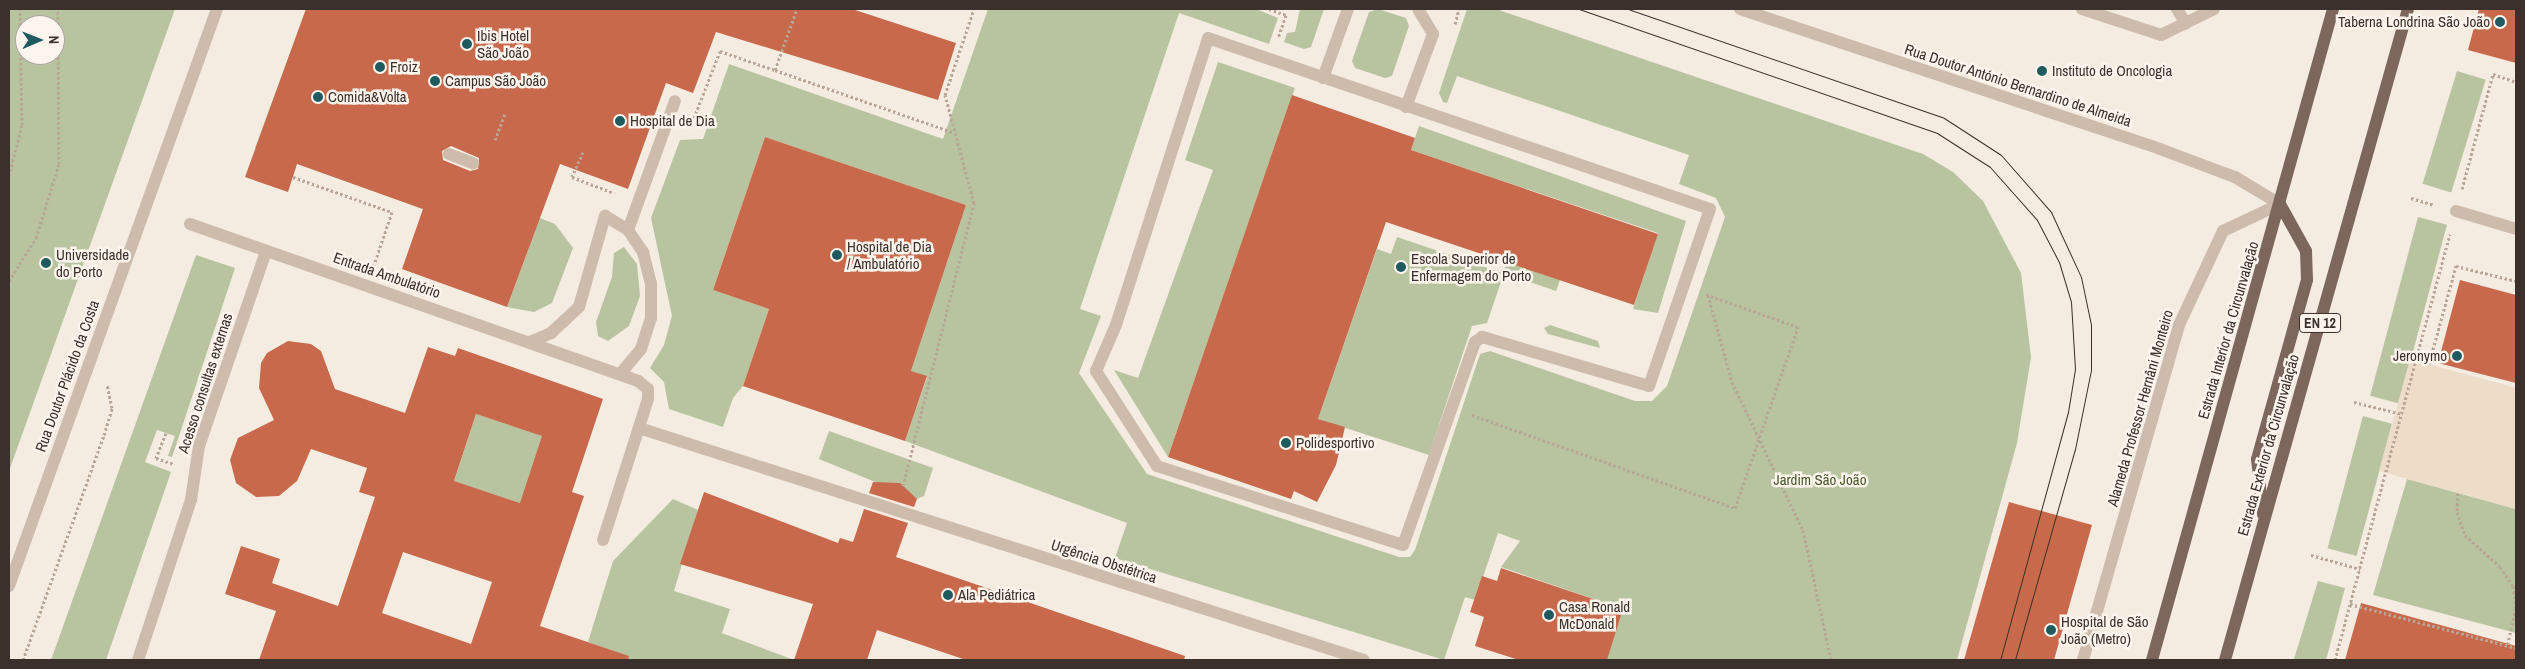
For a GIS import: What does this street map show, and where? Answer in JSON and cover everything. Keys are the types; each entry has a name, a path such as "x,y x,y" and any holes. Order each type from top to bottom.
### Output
{"main road":[{"name":"Estrada Interior da Circunvalação","path":"2152,660 2333,9"},
{"name":"Estrada Exterior da Circunvalação","path":"2225,660 2408,9"},
{"path":"2263,521 2257,459 2307,280 2306,251 2280,204"}],"street":[{"name":"Rua Doutor Plácido da Costa","path":"9,586 217,9"},
{"path":"1323,78 1348,9"},
{"path":"1406,107 1433,34 1418,9"},
{"name":"Rua Doutor António Bernardino de Almeida","path":"1740,9 2168,152 2235,177 2280,204"},
{"path":"2082,9 2161,34 2186,24 2214,9"},
{"path":"2177,9 2186,24"},
{"path":"1208,38 1323,78 1710,209 1650,386 1482,337 1475,342 1403,544 1157,466 1096,371 1116,325 1208,38"},
{"path":"628,230 675,101"},
{"path":"450,154 473,163"},
{"name":"Alameda Professor Hernâni Monteiro","path":"2083,660 2183,316 2223,230 2280,204"},
{"path":"2456,211 2516,229"},
{"path":"530,342 552,333 579,307 604,216 628,230 643,252 651,283 651,318 641,349 620,374"},
{"path":"190,224 266,251"},
{"name":"Entrada Ambulatório","path":"266,251 498,329 620,374 648,388 639,428"},
{"name":"Acesso consultas externas","path":"138,660 191,500 199,446 266,251"},
{"path":"603,540 639,428"},
{"name":"Urgência Obstétrica","path":"639,428 834,492 1364,660"}],"path":[{"path":"9,176 22,125 20,9"},
{"path":"9,281 36,238 59,164 58,9"},
{"path":"775,70 797,9"},
{"path":"903,486 974,204 952,132 945,95 974,9"},
{"path":"1268,9 1286,15 1271,60"},
{"path":"670,116 694,124 720,51 952,132"},
{"path":"2335,660 2493,74 2516,82"},
{"path":"495,140 505,114"},
{"path":"582,152 572,177 619,194"},
{"path":"293,177 392,212 375,260"},
{"path":"2416,360 2429,364 2456,266 2516,281"},
{"path":"1452,408 1735,508 1798,327 1684,286"},
{"path":"1708,295 1732,382 1803,530 1831,660"},
{"path":"2354,402 2402,414"},
{"path":"166,433 156,458 195,472"},
{"path":"2458,493 2457,512 2465,535 2500,567 2513,586 2516,608 2507,646"},
{"path":"2311,555 2360,569"},
{"path":"2350,604 2516,648"}],"green space":[{"name":"Universidade do Porto","path":"9,9 175,9 9,471"},
{"path":"306,9 326,9 281,132 492,199 555,224 573,248 552,303 534,312 507,307 529,248 255,148"},
{"name":"Jardim São João","path":"988,9 1256,9 1278,18 1269,44 1179,13 1080,309 1101,316 1079,373 1147,474 1399,557 1410,557 1415,550 1480,354 1490,351 1635,401 1652,401 1667,386 1725,217 1716,198 1679,184 1689,155 1457,76 1447,103 1443,102 1439,93 1467,9 1496,9 1923,154 1953,172 1983,201 2021,273 2031,357 2017,443 1957,660 1601,660 1607,658 1623,609 1501,567 1520,541 1498,533 1475,600 1465,597 1444,660 1115,558 1127,523 905,441 927,377 911,371 966,205 765,137 713,290 769,309 743,386 733,398 723,427 669,409 664,382 650,368 664,345 672,316 651,218 680,140 703,139 729,64 943,139"},
{"path":"1300,9 1324,9 1311,47 1304,49 1284,42 1287,33 1295,32"},
{"path":"1378,9 1406,18 1409,26 1392,76 1385,78 1355,68 1352,61 1369,12"},
{"path":"1218,62 1295,88 1168,457 1114,370 1138,378 1213,170 1185,160"},
{"path":"2457,71 2486,80 2451,193 2423,184"},
{"path":"1419,126 1686,221 1658,313 1633,309 1658,233 1411,150"},
{"path":"2418,217 2447,225 2399,403 2370,396"},
{"path":"1397,237 1503,273 1507,262 1560,280 1556,291 1504,273 1487,323 1472,326 1429,455 1318,419 1377,249 1391,254"},
{"path":"624,247 637,264 640,296 629,326 608,341 598,336 596,322 612,277 614,253"},
{"path":"196,255 235,268 172,457 168,456 175,436 157,430 145,462 171,472 106,660 51,660"},
{"path":"1550,325 1598,341 1600,348 1548,334 1544,328"},
{"path":"476,414 543,436 521,503 454,482"},
{"path":"2363,416 2392,424 2357,556 2328,548"},
{"path":"829,431 933,468 924,496 917,499 819,459"},
{"path":"2407,479 2516,509 2516,633 2373,595"},
{"path":"673,499 698,510 674,591 730,609 722,633 794,660 607,660 610,650 588,642 613,561"},
{"path":"2318,581 2345,588 2326,660 2294,659"}],"shaded area":[{"path":"2410,359 2516,388 2516,509 2379,471"}],"building":[{"name":"Campus São João","path":"306,9 852,9 956,43 938,100 716,32 693,93 666,83 628,189 560,164 507,307 402,269 423,209 297,164 288,192 245,177","holes":["451,146 479,158 478,169 470,171 443,160 442,151"]},
{"path":"2479,9 2516,9 2516,63 2468,50"},
{"path":"1292,95 1415,138 1411,150 1658,234 1634,305 1386,222 1318,419 1345,427 1336,465 1317,502 1294,491 1291,499 1168,457"},
{"name":"Hospital de Dia / Ambulatório","path":"765,137 966,205 911,371 927,376 905,441 743,386 769,309 713,290"},
{"path":"2460,280 2516,295 2516,383 2438,363"},
{"path":"288,341 311,344 321,351 335,389 405,413 428,347 455,356 458,348 603,399 572,492 584,496 540,626 629,656 628,660 259,660 276,611 225,594 241,546 280,559 272,583 338,606 375,497 359,492 367,468 311,449 297,481 279,496 256,497 236,483 230,460 238,438 274,420 259,388 261,363 267,353","holes":["476,414 542,436 520,503 454,481","403,552 492,582 471,644 382,613"]},
{"path":"873,482 900,483 917,499 914,507 869,493"},
{"path":"704,492 838,543 840,538 853,542 864,509 908,523 896,557 1185,656 1184,660 966,660 877,630 867,660 794,660 813,604 680,564"},
{"path":"2009,502 2092,525 2054,660 1964,660"},
{"name":"Casa Ronald McDonald","path":"1501,568 1623,609 1607,660 1519,660 1475,646 1484,617 1470,612 1482,576 1497,581"},
{"path":"2361,603 2516,646 2516,660 2345,660"}],"tram line":[{"path":"1579,9 1937,133 1990,167 2037,220 2059,262 2071,302 2075,369 2068,412 2000,660"},
{"path":"1628,9 1944,118 2001,155 2051,212 2081,277 2091,325 2091,370 2075,449 2015,660"}],"place":[{"name":"Taberna Londrina São João","path":"2500,22"},
{"name":"Ibis Hotel São João","path":"467,44"},
{"name":"Froiz","path":"380,67"},
{"name":"Instituto de Oncologia","path":"2042,71"},
{"name":"Campus São João","path":"435,81"},
{"name":"Comida&Volta","path":"318,97"},
{"name":"Hospital de Dia","path":"620,121"},
{"name":"Hospital de Dia / Ambulatório","path":"837,255"},
{"name":"Universidade do Porto","path":"46,263"},
{"name":"Escola Superior de Enfermagem do Porto","path":"1401,267"},
{"name":"Jeronymo","path":"2457,356"},
{"name":"Polidesportivo","path":"1286,443"},
{"name":"Ala Pediátrica","path":"948,595"},
{"name":"Casa Ronald McDonald","path":"1549,615"},
{"name":"Hospital de São João (Metro)","path":"2051,630"}]}
